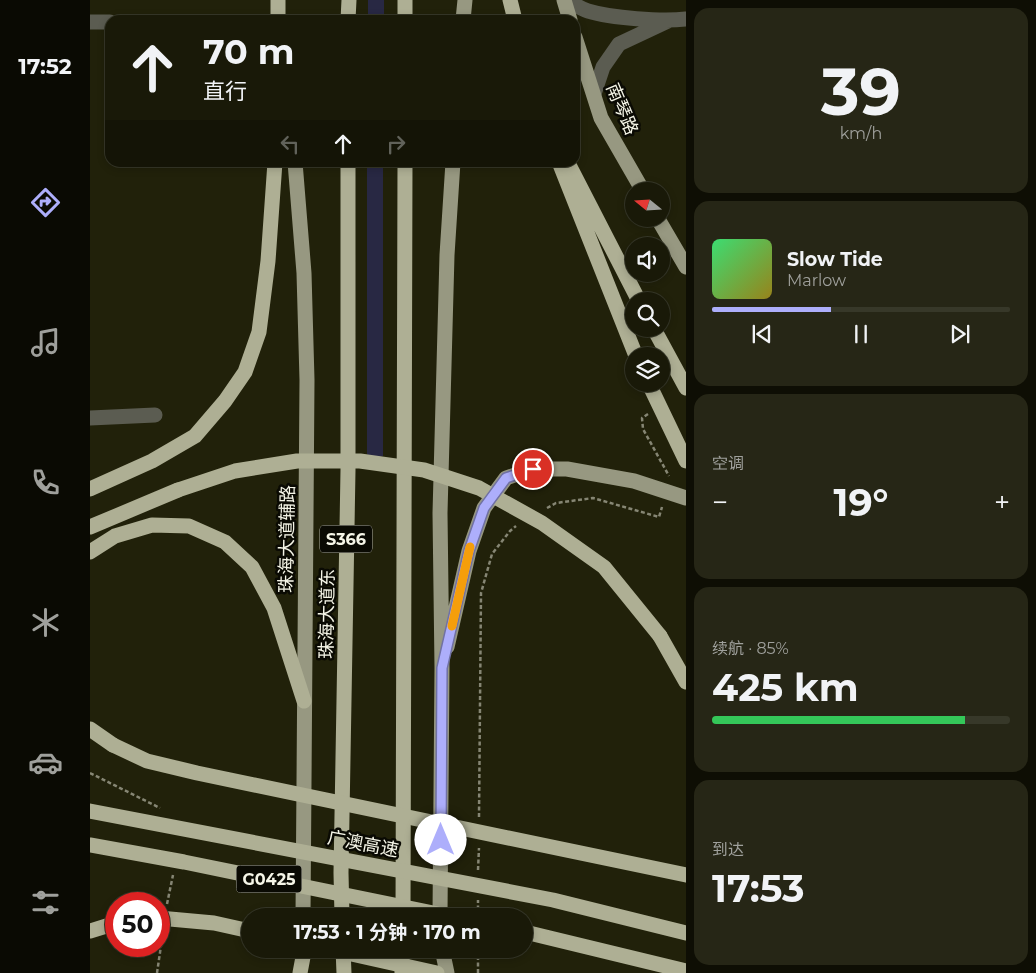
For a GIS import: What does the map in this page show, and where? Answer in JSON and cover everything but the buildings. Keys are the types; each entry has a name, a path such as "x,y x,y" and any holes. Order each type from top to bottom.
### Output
{"highway":[{"path":"278,0 279,15"},
{"path":"348,0 348,15"},
{"path":"405,0 405,15"},
{"path":"510,0 514,15"},
{"path":"90,489 152,461 195,436 225,401 245,372 259,332 268,261 275,167"},
{"name":"珠海大道东","path":"342,908 348,470 348,167"},
{"path":"402,908 404,167"},
{"path":"561,167 632,347"},
{"path":"571,167 634,292"},
{"path":"658,337 686,388"},
{"path":"653,392 686,461"},
{"path":"90,527 178,490 235,471 297,461 360,461 424,470 480,488 542,523 604,567 660,636 686,682"},
{"path":"90,552 115,536 152,525 189,526 224,542 252,567 274,608 304,700"},
{"path":"90,729 113,745 147,761 196,773 686,875"},
{"name":"广澳高速","path":"90,811 553,900 686,933"},
{"name":"G0425","path":"90,846 184,862 409,908"},
{"path":"170,919 214,923 241,929"},
{"path":"90,931 105,926"},
{"path":"533,934 686,971"},
{"path":"302,973 303,958"},
{"path":"343,958 344,973"},
{"path":"370,958 439,973"},
{"path":"402,958 402,973"}],"main road":[{"path":"464,15 465,0"},
{"path":"566,0 569,15"},
{"name":"南琴路","path":"580,52 601,118 637,182"},
{"name":"珠海大道辅路","path":"295,167 304,273 307,380 303,908"},
{"path":"440,908 442,668 440,514 447,255 453,167"},
{"path":"663,228 686,268"},
{"path":"442,668 469,551 484,508 506,478 533,469 567,469 634,481 686,498"},
{"path":"439,973 440,958"},
{"path":"443,958 447,973"}],"street":[{"path":"566,0 588,11 615,16 670,21 686,19"},
{"path":"594,94 604,67 620,44 670,21"},
{"path":"90,22 105,22"},
{"path":"90,418 155,415"}],"path":[{"path":"540,512 556,503 594,498 659,517 672,481 643,429 642,418 650,413"},
{"path":"479,818 481,593 492,554 517,525"},
{"path":"478,848 478,877"},
{"path":"478,897 478,908"},
{"path":"478,958 478,973"}],"shaded area":[{"path":"368,0 384,0 384,15 368,15"},
{"path":"367,167 383,167 383,456 372,458 367,454"}],"slow traffic":[{"path":"452,626 470,547"}],"route":[{"path":"441,840 442,668 469,551 484,508 506,478 533,469"}]}
